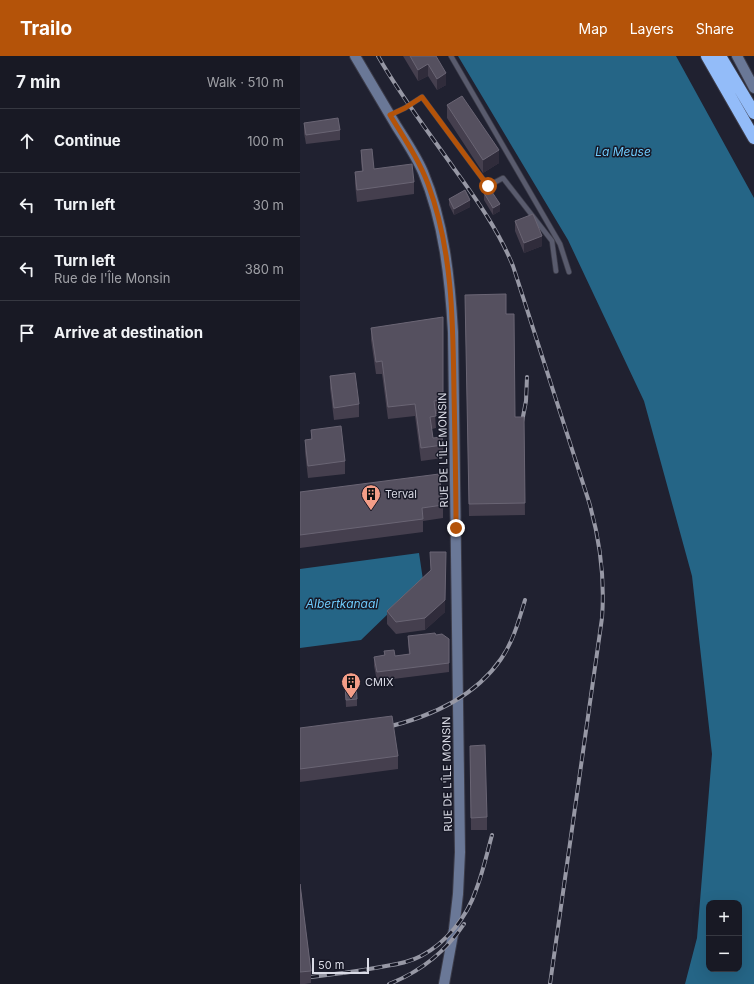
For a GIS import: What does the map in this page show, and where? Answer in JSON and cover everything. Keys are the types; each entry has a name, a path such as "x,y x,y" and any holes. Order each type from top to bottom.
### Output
{"highway":[{"path":"707,56 754,138"},
{"path":"720,56 754,113"}],"street":[{"name":"RUE DE L'ÎLE MONSIN","path":"355,56 417,159 430,192 445,253 454,332 460,839 458,894 455,923 444,984"},
{"path":"737,56 754,88"}],"lane":[{"path":"451,56 560,244 569,272"},
{"path":"390,115 405,108 422,97 488,186 503,178 512,189 552,242 556,272"}],"water":[{"name":"La Meuse","path":"458,56 676,56 754,198 754,984 685,984 697,938 712,754 692,576 644,401 568,240"},
{"name":"Albertkanaal","path":"419,553 423,580 361,640 300,648 300,569"}],"building":[{"path":"410,56 436,56 446,73 437,79 428,64 418,70"},
{"path":"462,96 499,150 483,160 447,105"},
{"path":"338,118 340,130 306,135 304,123"},
{"path":"372,149 374,169 412,164 414,182 357,190 355,172 363,171 361,150"},
{"path":"490,189 500,204 493,208 484,193"},
{"path":"465,190 470,200 454,209 449,199"},
{"path":"533,214 542,236 524,243 515,221"},
{"path":"506,294 506,314 514,314 515,417 524,417 525,503 469,504 465,295"},
{"path":"443,317 443,400 434,401 436,416 430,417 433,438 442,437 443,445 421,448 415,404 388,407 382,361 376,362 371,328"},
{"path":"355,373 359,404 334,408 330,376"},
{"path":"341,426 345,461 308,466 305,440 312,439 311,430"},
{"name":"Terval","path":"439,474 443,505 422,508 423,519 300,535 300,492"},
{"path":"430,552 446,552 445,600 425,618 396,622 387,611 431,570"},
{"path":"435,633 436,635 442,634 449,639 449,663 377,672 374,657 385,655 384,651 394,650 395,656 410,654 408,636"},
{"path":"356,684 357,699 346,700 345,685"},
{"path":"392,716 398,756 300,769 300,728"},
{"path":"485,745 487,817 471,818 470,746"},
{"path":"300,884 311,971 300,972"}],"railway":[{"path":"378,56 405,99 478,203 501,239 507,252 513,266 589,502 599,545 603,588 602,618 550,984"},
{"path":"521,427 526,401 527,377"},
{"path":"383,728 400,724 433,712 463,695 477,685 490,673 501,659 509,645 525,600"},
{"path":"311,977 377,968 413,960 430,951 439,944 447,937 461,919 472,900 481,876 492,835"},
{"path":"389,984 422,967 431,960 441,952 464,924"}],"place":[{"name":"Terval","path":"371,511"},
{"name":"CMIX","path":"351,699"}],"route":[{"path":"456,528 454,332 447,268 441,233 428,183 417,159 390,115 405,108 422,97 488,186"}]}
